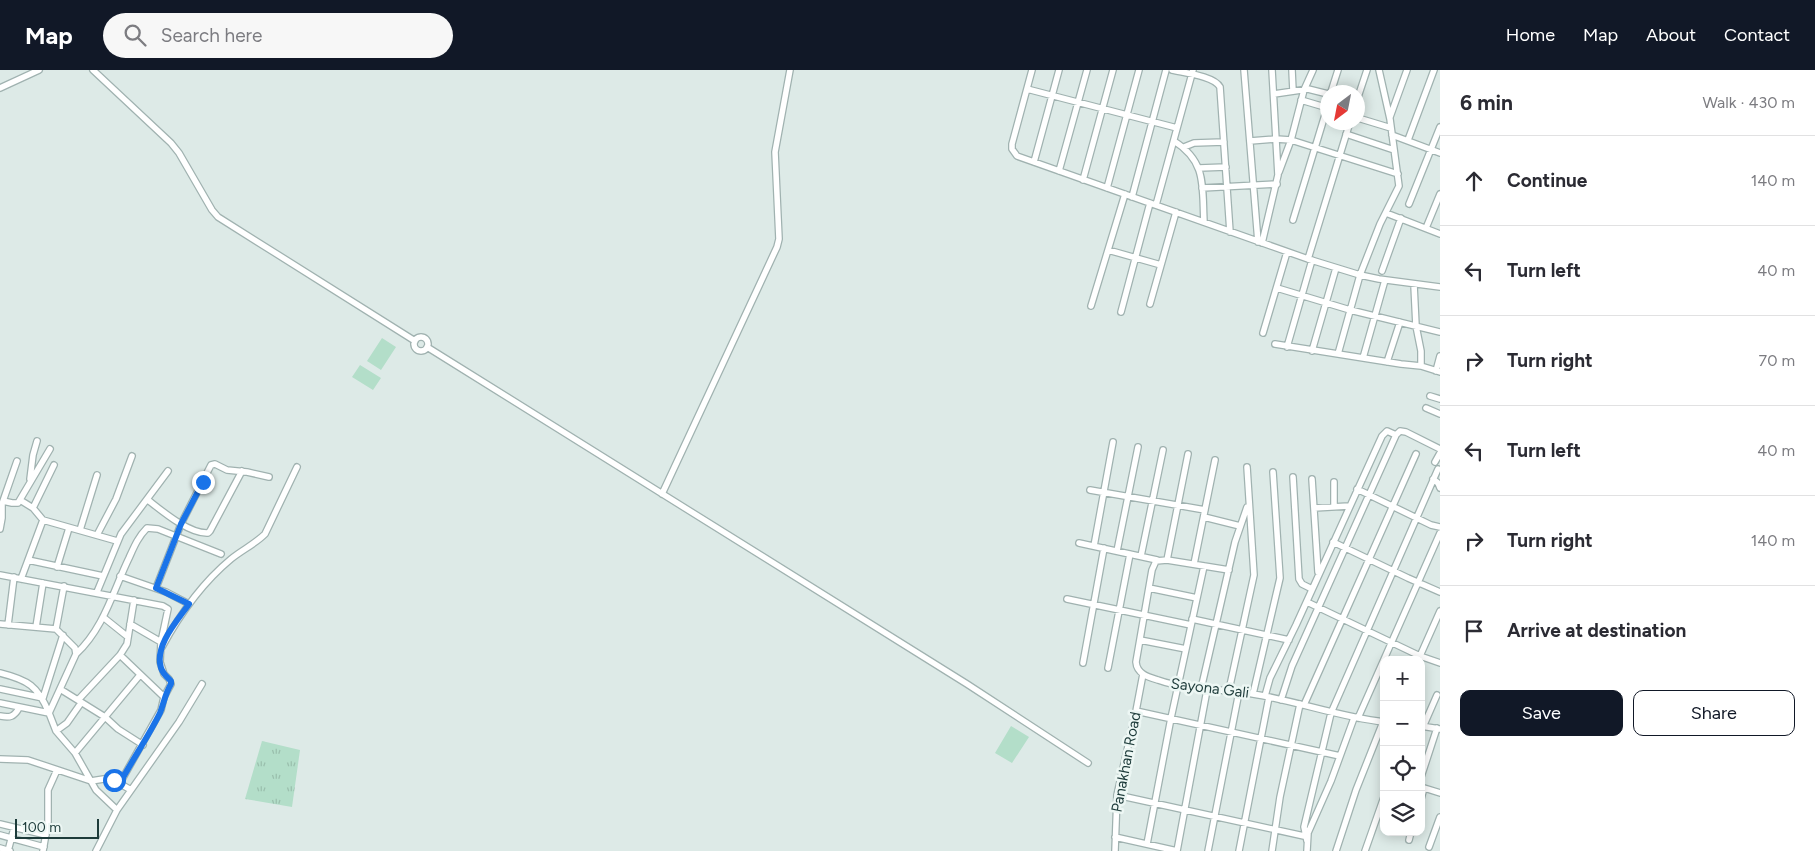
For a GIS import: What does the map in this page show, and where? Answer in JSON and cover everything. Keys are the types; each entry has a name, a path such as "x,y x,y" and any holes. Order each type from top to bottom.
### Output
{"street":[{"path":"0,88 39,70"},
{"path":"93,70 171,142 188,166 212,210 218,217 415,341"},
{"path":"662,494 777,247 779,239 775,152 790,70"},
{"path":"1032,70 1012,144 1012,149 1017,156 1310,260 1360,275 1414,285 1440,287"},
{"path":"1034,162 1059,70"},
{"path":"1059,171 1087,70"},
{"path":"1083,180 1113,70"},
{"path":"1107,188 1139,70"},
{"path":"1132,197 1166,70"},
{"path":"1172,70 1193,72 1215,82 1220,87 1230,232"},
{"path":"1244,70 1253,186 1260,242"},
{"path":"1260,242 1278,175 1272,70"},
{"path":"1292,70 1294,91"},
{"path":"1278,175 1292,140 1304,90 1313,70"},
{"path":"1333,85 1338,70"},
{"path":"1362,85 1367,70"},
{"path":"1338,354 1360,275 1399,186 1390,119 1379,70"},
{"path":"1390,119 1407,70"},
{"path":"1408,140 1434,70"},
{"path":"1121,312 1135,259 1174,141 1193,72"},
{"path":"1027,89 1177,128"},
{"path":"1274,94 1304,90 1320,92"},
{"path":"1301,100 1320,105"},
{"path":"1365,121 1440,153"},
{"path":"1409,204 1440,127"},
{"path":"1293,220 1320,129"},
{"path":"1287,346 1347,130"},
{"path":"1346,134 1394,150"},
{"path":"1250,141 1276,138 1292,140 1398,174"},
{"path":"1174,141 1184,147 1196,160 1199,168 1204,222"},
{"path":"1184,147 1194,143 1224,142"},
{"path":"1199,168 1226,167"},
{"path":"1202,188 1277,184"},
{"path":"1091,306 1125,194"},
{"path":"1426,228 1440,194"},
{"path":"1150,304 1176,212"},
{"path":"1386,213 1440,234"},
{"path":"1382,271 1401,218"},
{"path":"1108,250 1161,265"},
{"path":"1263,333 1287,252"},
{"path":"1312,351 1336,268"},
{"path":"1363,358 1385,280"},
{"path":"1414,285 1416,326 1422,366"},
{"path":"1277,288 1350,310 1440,332"},
{"path":"1387,362 1400,322"},
{"path":"420,337 424,338 427,341 427,347 423,350 417,350 414,346 415,341 420,337"},
{"path":"1275,344 1422,366 1439,371 1440,356"},
{"path":"427,347 966,684 1088,763"},
{"path":"1430,396 1440,399"},
{"path":"1426,408 1440,414"},
{"path":"1239,851 1262,738 1270,678 1290,640 1384,432 1387,431 1396,435"},
{"path":"1281,700 1292,666 1396,435 1400,432 1406,432 1440,449"},
{"path":"30,484 33,456 37,441"},
{"path":"1094,546 1113,442"},
{"path":"1117,551 1138,447"},
{"path":"1,503 16,504 20,500 50,448"},
{"path":"1141,556 1163,450"},
{"path":"1435,462 1440,453"},
{"path":"1167,560 1188,454"},
{"path":"1272,851 1280,796 1291,744 1302,705 1416,454"},
{"path":"97,535 116,499 132,456"},
{"path":"1194,564 1215,460"},
{"path":"0,529 2,518 1,503 18,461"},
{"path":"156,588 181,524 211,465 215,464 227,470 242,471 269,478"},
{"path":"33,508 54,465"},
{"path":"160,651 176,622 189,604 229,560 265,534 297,467"},
{"path":"1229,690 1254,575 1247,467"},
{"path":"1307,851 1305,820 1331,713 1432,479 1438,470"},
{"path":"97,592 117,541 168,471"},
{"path":"148,500 181,524 205,534 210,531 242,471"},
{"path":"1253,694 1277,592 1280,570 1273,472"},
{"path":"80,530 97,475"},
{"path":"1293,477 1299,579 1302,584 1312,589"},
{"path":"1312,479 1319,574"},
{"path":"1432,479 1438,483 1440,488"},
{"path":"1334,482 1334,507"},
{"path":"1358,489 1416,518 1440,527"},
{"path":"1090,490 1205,510"},
{"path":"20,500 33,508 42,520 117,541"},
{"path":"1115,837 1177,851 1201,725 1204,689 1216,623 1228,570 1248,502"},
{"path":"1314,508 1349,506"},
{"path":"1204,517 1240,526"},
{"path":"21,579 42,520"},
{"path":"57,567 69,528"},
{"path":"49,713 76,654 84,647 103,617 138,538 147,528 176,536 221,554"},
{"path":"1305,838 1356,718 1440,533"},
{"path":"1333,542 1417,583 1440,592"},
{"path":"1079,543 1158,560 1228,570"},
{"path":"1083,663 1104,548"},
{"path":"1108,668 1130,554"},
{"path":"28,560 103,576"},
{"path":"1142,674 1136,667 1152,570 1154,563 1158,560"},
{"path":"1147,844 1171,718 1204,566"},
{"path":"0,575 112,595 168,609 160,651 161,668 171,681 161,710 120,783"},
{"path":"120,576 156,588 189,604"},
{"path":"8,625 14,577"},
{"path":"36,628 43,583"},
{"path":"56,629 64,586"},
{"path":"1149,588 1197,598"},
{"path":"1067,599 1192,622 1216,623 1290,640"},
{"path":"56,730 67,723 80,702 127,644 134,600"},
{"path":"1307,602 1415,656"},
{"path":"1420,656 1440,611"},
{"path":"103,617 128,638"},
{"path":"0,624 56,629 75,648 76,654"},
{"path":"130,624 161,642"},
{"path":"43,698 63,635"},
{"path":"1140,640 1186,649"},
{"path":"120,655 164,697"},
{"path":"1425,659 1440,663"},
{"path":"0,673 27,682 43,698 56,730 75,753 102,796 117,810"},
{"name":"Sayona Gali","path":"1142,674 1178,686 1253,694 1331,713 1380,721"},
{"name":"Panakhan Road","path":"1115,851 1117,796 1136,711 1142,674"},
{"path":"75,753 140,675"},
{"path":"96,851 117,810 179,722 202,684"},
{"path":"0,689 43,698"},
{"path":"60,689 105,717 118,729 143,745"},
{"path":"1208,851 1239,692"},
{"path":"1425,720 1437,695"},
{"path":"0,703 49,713"},
{"path":"0,716 10,717 19,708"},
{"path":"1136,711 1340,756"},
{"path":"1425,726 1438,728 1425,765"},
{"path":"1336,851 1356,790 1380,732"},
{"path":"0,758 28,760 91,781 110,778 131,790"},
{"path":"0,835 44,849 48,790 57,770"},
{"path":"1425,789 1440,793"},
{"path":"1117,796 1305,838"},
{"path":"1365,851 1380,807"},
{"path":"1430,847 1440,816"},
{"path":"1375,820 1380,821"},
{"path":"0,824 46,835"},
{"path":"0,848 8,851 14,828"},
{"path":"1409,840 1410,836"}],"green space":[{"path":"382,338 396,347 381,370 367,361"},
{"path":"360,365 381,378 373,390 352,377"},
{"path":"1011,726 1029,737 1012,763 995,753"},
{"path":"262,741 300,750 292,807 245,799"}],"route":[{"path":"114,780 120,783 132,760 143,745 161,710 166,691 171,684 171,681 161,668 160,651 176,622 189,604 156,588 181,524 203,482"}]}
